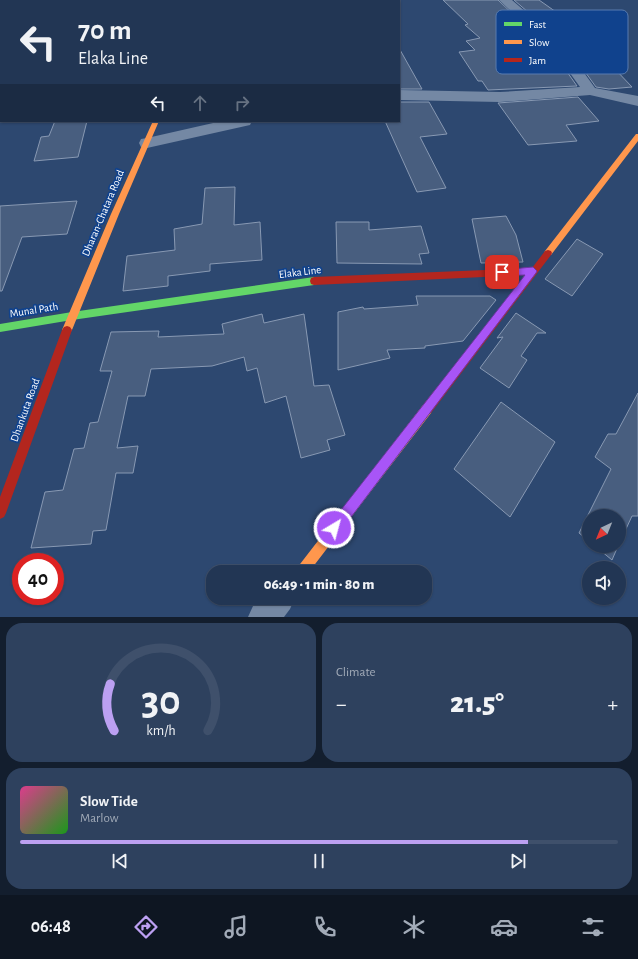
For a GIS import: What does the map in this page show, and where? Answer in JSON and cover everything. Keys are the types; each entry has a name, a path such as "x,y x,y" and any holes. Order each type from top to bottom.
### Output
{"street":[{"path":"505,0 516,10"},
{"path":"578,74 590,91"},
{"path":"400,95 500,97 590,91 638,101"},
{"name":"Dharan-Chatara Road","path":"72,316 156,122"},
{"path":"147,143 240,122"},
{"path":"306,565 638,136"},
{"name":"Elaka Line","path":"72,316 314,281 533,271"},
{"name":"Munal Path","path":"0,328 72,316"},
{"name":"Dhankuta Road","path":"0,513 72,316"},
{"path":"264,617 273,605"}],"building":[{"path":"443,0 498,0 509,10 496,10 496,74 569,74 577,86 488,90 482,81 478,81 459,52 475,50 466,41 480,38 465,25 468,24"},
{"path":"514,0 539,0 553,10 526,10"},
{"path":"400,50 422,89 400,89"},
{"path":"587,74 620,74 632,87 609,89 596,87"},
{"path":"578,97 599,121 566,125 577,141 528,145 498,103"},
{"path":"400,102 429,102 447,134 420,137 446,188 417,192 385,122 400,122"},
{"path":"55,122 87,122 78,157 34,161 41,137 49,136"},
{"path":"235,187 234,225 260,222 262,260 210,264 210,271 168,276 168,286 123,291 127,256 175,250 174,229 202,224 205,188"},
{"path":"77,201 67,234 22,237 2,291 0,291 0,206"},
{"path":"506,216 516,235 523,262 481,263 472,219"},
{"path":"336,222 369,222 369,230 421,226 429,253 419,254 422,264 337,263"},
{"path":"577,239 603,254 572,296 545,279"},
{"path":"416,296 490,296 496,300 463,341 425,346 425,348 387,350 390,358 338,370 338,312 363,307 364,309 418,305"},
{"path":"516,313 546,333 537,333 521,356 527,360 509,388 480,368 503,337 497,338"},
{"path":"262,314 264,323 304,314 314,386 329,385 345,435 327,440 330,450 301,458 286,396 265,403 257,368 247,371 244,357 212,366 151,369 145,396 128,396 117,448 138,446 133,473 116,473 106,530 93,531 91,544 31,548 45,492 63,490 74,449 84,448 90,423 98,422 112,371 100,371 111,332 159,331 158,337 224,334 222,324"},
{"path":"638,393 638,516 632,516 626,529 626,509 591,509 611,469 595,457 608,434 616,434"},
{"path":"501,402 555,442 510,517 454,469"},
{"path":"582,527 582,535 579,533"},
{"path":"604,553 615,553 612,560"}],"traffic: fast":[{"path":"0,328 72,316 314,281"}],"traffic: slow":[{"path":"67,330 115,214 156,122"},
{"path":"548,253 638,136"},
{"path":"306,565 427,409"}],"traffic: jam":[{"path":"427,409 548,253"},
{"path":"314,281 533,271"},
{"path":"0,513 67,330"}],"route":[{"path":"334,528 533,271 502,272"}]}
